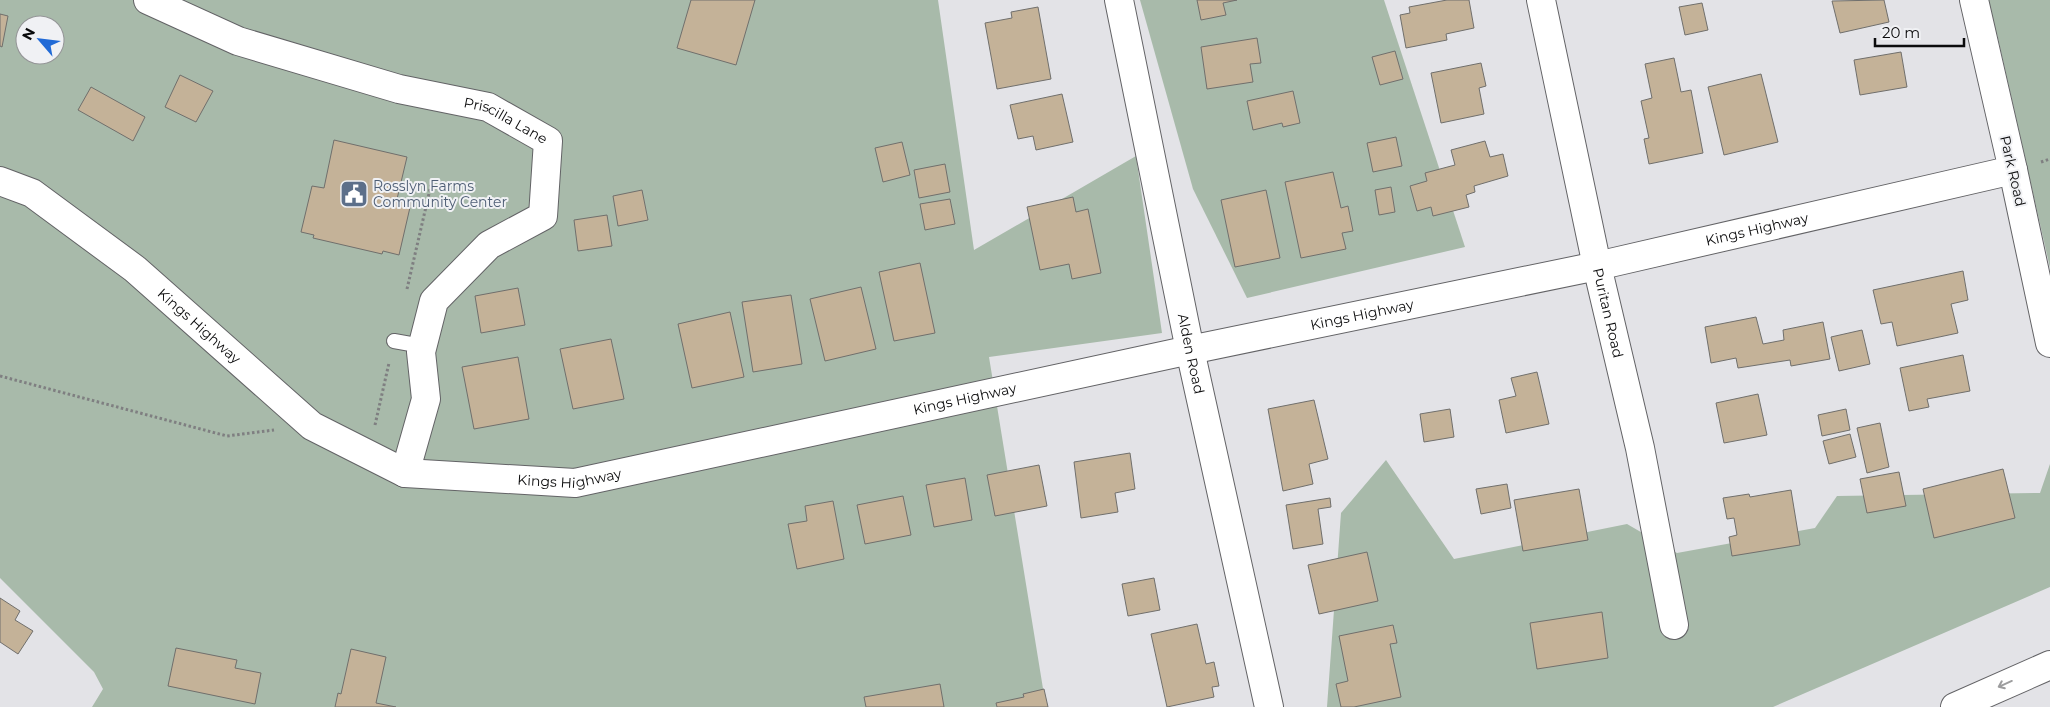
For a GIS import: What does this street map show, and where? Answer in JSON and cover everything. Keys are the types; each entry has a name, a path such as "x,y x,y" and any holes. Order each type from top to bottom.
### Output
{"main road":[{"name":"Priscilla Lane","path":"148,0 238,41 399,89 488,107 548,141 543,216 489,245 434,301 421,352 426,399 405,473"},
{"name":"Alden Road","path":"1119,0 1190,350 1269,707"},
{"name":"Puritan Road","path":"1541,0 1596,266 1640,448 1674,625"},
{"name":"Park Road","path":"1974,0 2050,342"},
{"name":"Kings Highway","path":"0,181 32,193 135,269 312,426 405,473 575,483 1190,350 1596,266 2013,170"},
{"path":"1955,707 2050,665"}],"lane":[{"path":"394,341 422,346"}],"path":[{"path":"0,376 227,436 312,426"}],"green space":[{"path":"0,0 938,0 974,250 1136,156 1162,333 989,357 1046,707 92,707 103,689 94,672 0,578"},
{"path":"1140,0 1384,0 1465,247 1247,298 1193,189"},
{"path":"1967,0 2050,0 2050,268 1997,34"},
{"path":"1386,460 1454,559 1627,524 1677,553 1815,528 1837,496 2040,493 2050,464 2050,587 1773,707 1327,707 1341,513"}],"building":[{"path":"691,0 755,0 736,65 677,48"},
{"path":"1197,0 1237,0 1223,3 1226,15 1201,20"},
{"path":"1447,0 1469,0 1474,28 1446,34 1447,40 1406,48 1400,15 1410,13 1409,7"},
{"path":"1884,0 1889,22 1840,33 1832,1"},
{"path":"1702,3 1708,30 1685,35 1679,7"},
{"path":"1038,7 1051,79 997,89 985,23 1012,18 1011,12"},
{"path":"0,14 8,16 2,47 0,46"},
{"path":"1257,38 1261,63 1250,64 1253,82 1207,89 1201,47"},
{"path":"1395,51 1403,79 1380,85 1372,57"},
{"path":"1901,52 1907,87 1860,95 1854,60"},
{"path":"1674,58 1681,92 1691,90 1703,153 1649,164 1644,139 1649,138 1641,101 1652,98 1645,64"},
{"path":"1481,63 1486,86 1479,88 1484,114 1441,123 1431,73"},
{"path":"1761,74 1778,142 1724,155 1708,87"},
{"path":"180,75 213,91 196,122 165,107"},
{"path":"91,87 145,117 133,141 78,110"},
{"path":"1293,91 1300,123 1283,127 1282,123 1253,130 1247,101"},
{"path":"1062,94 1073,142 1036,150 1033,136 1018,139 1010,105"},
{"path":"1396,137 1402,166 1373,172 1367,143"},
{"name":"Rosslyn Farms Community Center","path":"334,140 407,157 397,199 411,203 399,255 383,251 382,254 313,238 314,235 301,232 312,186 324,188"},
{"path":"1485,141 1490,157 1503,154 1508,176 1474,186 1475,192 1466,195 1469,207 1433,216 1431,207 1417,211 1410,186 1427,181 1425,173 1455,165 1451,150"},
{"path":"902,142 910,175 883,182 875,148"},
{"path":"945,164 950,192 919,198 914,170"},
{"path":"1333,172 1341,208 1348,206 1353,231 1342,233 1346,249 1301,258 1285,182"},
{"path":"1391,187 1395,212 1379,215 1375,190"},
{"path":"642,190 648,220 618,226 613,196"},
{"path":"1266,190 1280,258 1235,267 1221,200"},
{"path":"1073,197 1076,212 1088,209 1101,273 1072,279 1069,264 1040,270 1027,207"},
{"path":"950,199 955,224 925,230 920,204"},
{"path":"607,215 612,246 578,251 574,220"},
{"path":"920,263 935,333 894,341 879,272"},
{"path":"1963,271 1968,300 1951,304 1958,333 1897,346 1892,322 1881,324 1873,290"},
{"path":"861,287 876,349 825,361 810,299"},
{"path":"518,288 525,325 481,333 475,296"},
{"path":"791,295 802,364 753,372 742,302"},
{"path":"730,312 744,377 692,388 678,324"},
{"path":"1756,317 1763,344 1784,340 1783,330 1823,322 1830,359 1791,366 1790,360 1738,368 1736,358 1711,363 1705,327"},
{"path":"1862,330 1870,364 1839,371 1831,337"},
{"path":"611,339 624,399 573,409 560,349"},
{"path":"1963,355 1970,391 1927,399 1929,407 1909,411 1900,368"},
{"path":"518,357 529,419 474,429 462,367"},
{"path":"1537,372 1549,424 1506,433 1499,400 1516,396 1511,378"},
{"path":"1758,394 1767,435 1724,443 1716,403"},
{"path":"1314,400 1328,459 1309,464 1313,484 1283,491 1268,409"},
{"path":"1450,409 1454,437 1424,442 1420,414"},
{"path":"1846,409 1850,430 1822,436 1818,415"},
{"path":"1880,423 1889,467 1867,473 1857,428"},
{"path":"1850,434 1856,457 1829,464 1823,441"},
{"path":"1130,453 1135,489 1115,493 1118,512 1081,518 1074,462"},
{"path":"1039,465 1047,506 995,516 987,475"},
{"path":"2003,469 2015,518 1934,538 1923,489"},
{"path":"1899,472 1906,506 1867,513 1860,479"},
{"path":"965,478 972,520 934,527 926,485"},
{"path":"1507,484 1511,508 1481,514 1476,489"},
{"path":"1579,489 1588,540 1523,551 1514,500"},
{"path":"1791,490 1800,545 1732,556 1729,537 1737,535 1734,518 1727,519 1723,498 1749,494 1750,497"},
{"path":"903,496 911,535 865,544 857,505"},
{"path":"1330,498 1331,507 1318,509 1323,544 1293,549 1286,505"},
{"path":"833,501 844,559 797,569 788,524 807,521 805,506"},
{"path":"1367,552 1378,601 1319,614 1308,565"},
{"path":"1154,578 1160,610 1128,616 1122,584"},
{"path":"0,598 20,611 15,620 33,631 18,654 0,642"},
{"path":"1602,612 1608,658 1537,669 1530,623"},
{"path":"1197,624 1206,664 1214,662 1219,686 1212,687 1214,697 1167,707 1151,634"},
{"path":"1393,625 1397,643 1390,644 1401,697 1354,707 1341,707 1336,684 1348,681 1339,636"},
{"path":"176,648 237,660 235,668 261,673 255,704 168,686"},
{"path":"351,649 386,657 376,703 396,707 335,707 338,693 341,694"},
{"path":"940,684 944,707 866,707 864,697"},
{"path":"1044,689 1048,707 997,707 996,703 1024,697 1023,694"}],"place":[{"name":"Rosslyn Farms Community Center","path":"354,194"}]}
